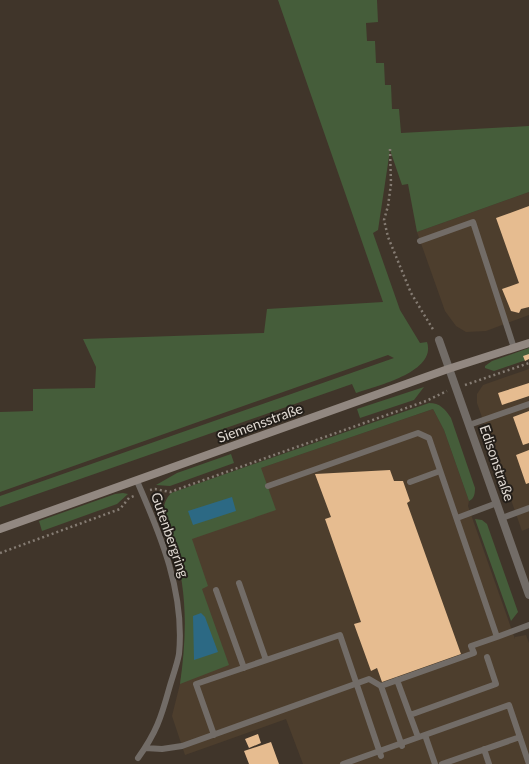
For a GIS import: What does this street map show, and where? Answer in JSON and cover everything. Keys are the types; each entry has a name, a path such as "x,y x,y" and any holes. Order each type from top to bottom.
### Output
{"street":[{"name":"Edisonstraße","path":"439,340 529,595"},
{"name":"Siemensstraße","path":"0,529 448,369 529,343"}],"lane":[{"path":"420,241 473,222 514,348"},
{"path":"469,425 529,404"},
{"path":"268,486 418,433 429,438 497,637"},
{"path":"410,482 440,471"},
{"name":"Gutenbergring","path":"137,481 143,493 172,571 178,609 178,654 161,716 152,738 138,758"},
{"path":"457,518 497,503"},
{"path":"502,518 529,508"},
{"path":"239,583 266,660"},
{"path":"216,590 244,668"},
{"path":"381,686 474,653 471,646 529,625"},
{"path":"214,735 196,684 340,634 380,754"},
{"path":"410,715 496,684 487,657"},
{"path":"145,748 162,749 182,746 369,679 381,686 402,745"},
{"path":"397,680 418,737"},
{"path":"343,764 380,754 418,737 509,705 529,764"},
{"path":"425,735 435,764"},
{"path":"442,764 520,737"},
{"path":"484,749 489,764"}],"path":[{"path":"390,149 391,184 388,206 384,220 388,237 411,293 439,340"},
{"path":"469,384 529,363"},
{"path":"0,552 120,509 129,498 155,489 170,492 426,401 443,393"}],"shaded area":[{"path":"529,192 529,315 486,331 466,332 456,326 445,311 417,232"},
{"path":"529,369 529,528 522,531 477,403 477,394 483,385"},
{"path":"433,409 444,430 469,501 468,506 515,639 515,637 526,635 529,643 529,764 303,764 286,719 185,755 172,716 180,684 185,652 186,608 180,569 163,514 170,499"}],"green space":[{"path":"278,0 377,0 378,22 366,23 367,41 375,41 376,63 384,63 385,85 391,85 392,109 399,109 401,133 529,126 529,192 417,232 408,184 402,185 390,150 378,230 373,233 400,310 420,343 427,342 428,353 423,362 403,376 390,382 356,393 352,384 0,507 0,496 394,358 388,355 0,492 0,412 33,411 33,389 95,388 96,367 83,339 264,333 267,309 383,302"},
{"path":"529,348 529,359 494,371 485,368 485,366 492,361"},
{"path":"424,387 414,400 360,418 357,409"},
{"path":"429,403 442,407 451,418 475,488 473,498 469,501 444,430 433,409 261,468 276,510 192,539 208,586 202,589 229,665 180,684 184,647 185,612 181,577 164,516 164,505 171,493"},
{"path":"231,454 234,463 170,486 156,485 177,473"},
{"path":"115,494 128,494 117,504 42,531 39,521"},
{"path":"475,519 482,520 487,524 518,612 511,621"}],"water":[{"path":"232,497 236,511 193,525 188,511"},
{"path":"201,613 205,617 218,652 194,660 193,616"}],"building":[{"path":"529,206 529,307 521,309 519,313 511,311 502,289 519,283 496,218"},
{"path":"529,354 529,359 525,361 523,356"},
{"path":"529,383 529,396 502,405 498,393"},
{"path":"529,411 529,443 523,445 513,417"},
{"path":"529,450 529,483 526,484 516,455"},
{"path":"390,470 394,481 403,481 410,501 407,503 461,654 382,682 377,668 371,671 354,624 361,622 325,519 331,517 315,474"},
{"path":"258,734 261,743 249,748 245,739"},
{"path":"271,742 279,764 249,764 244,751"}]}
